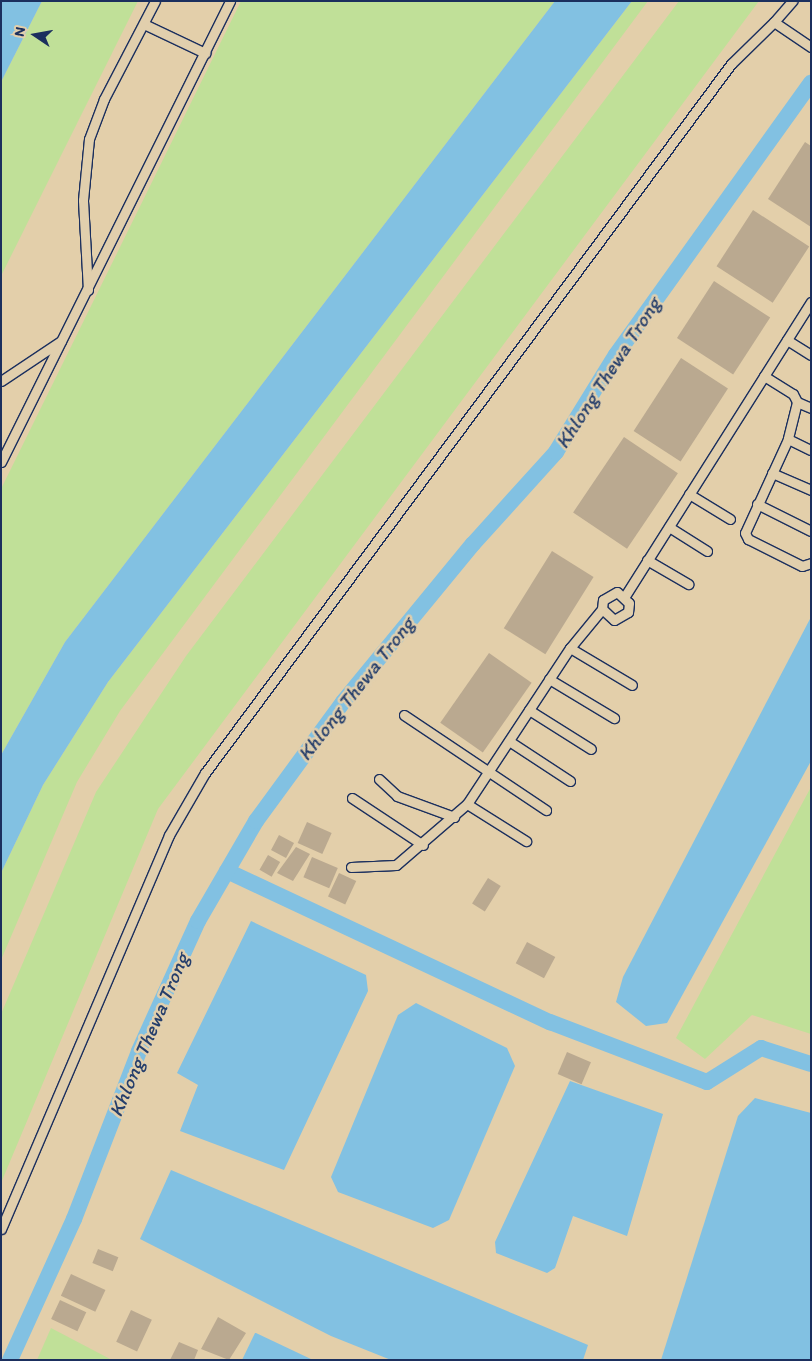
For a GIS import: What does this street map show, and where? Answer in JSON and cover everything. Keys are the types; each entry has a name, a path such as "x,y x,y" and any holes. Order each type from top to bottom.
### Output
{"lane":[{"path":"88,292 84,161 104,99 155,1"},
{"path":"1,462 60,341 88,292 230,1"},
{"path":"1,1229 169,835 205,773 731,64 774,22 792,1"},
{"path":"774,22 811,47"},
{"path":"144,24 205,53"},
{"path":"602,609 606,617 622,618 628,612 625,596 811,302"},
{"path":"787,340 811,355"},
{"path":"1,382 60,341"},
{"path":"764,376 793,394 797,402 788,439 745,532 748,539 802,566 811,563"},
{"path":"797,402 811,408"},
{"path":"788,439 811,450"},
{"path":"772,473 811,490"},
{"path":"689,494 730,519"},
{"path":"758,504 811,531"},
{"path":"669,526 707,551"},
{"path":"647,560 688,584"},
{"path":"351,866 396,865 423,845 454,817 467,804 570,648 602,609 609,594 625,596"},
{"path":"570,648 632,685"},
{"path":"549,679 614,718"},
{"path":"529,710 591,749"},
{"path":"404,715 546,810"},
{"path":"509,741 570,781"},
{"path":"379,779 397,796 454,817"},
{"path":"352,798 423,845"},
{"path":"467,804 526,841"}],"green space":[{"path":"42,1 138,1 1,276 1,82"},
{"path":"241,1 555,1 65,642 1,755 1,489"},
{"path":"632,1 648,1 120,711 77,782 1,960 1,873 43,785 108,682"},
{"path":"679,1 759,1 158,809 1,1183 1,1014 96,792 186,656"},
{"path":"811,787 811,1034 752,1015 705,1059 676,1038"},
{"path":"51,1328 112,1360 37,1360"}],"water":[{"path":"1,1 42,1 1,82"},
{"path":"555,1 632,1 108,682 43,785 1,873 1,755 65,642"},
{"path":"811,617 811,761 667,1023 646,1026 616,1002 623,977"},
{"path":"251,921 366,975 368,991 284,1170 180,1131 198,1085 177,1073"},
{"path":"416,1003 507,1048 515,1066 449,1220 433,1228 338,1192 331,1177 398,1015"},
{"path":"570,1081 663,1114 627,1236 573,1216 555,1268 547,1273 496,1253 495,1242"},
{"path":"755,1098 811,1113 811,1360 661,1360 738,1116"},
{"path":"171,1170 588,1345 583,1360 391,1360 331,1336 140,1239"},
{"path":"256,1333 313,1360 242,1360"}],"building":[{"path":"805,142 811,146 811,227 768,199"},
{"path":"753,210 809,246 773,303 717,266"},
{"path":"714,281 770,317 733,375 677,338"},
{"path":"681,358 728,388 681,461 634,431"},
{"path":"624,437 678,473 627,549 573,512"},
{"path":"552,551 594,577 545,654 504,628"},
{"path":"489,653 532,683 483,752 440,723"},
{"path":"307,822 332,833 322,854 298,843"},
{"path":"279,835 294,843 286,858 271,850"},
{"path":"296,847 310,854 293,881 277,873"},
{"path":"268,855 280,862 272,877 260,870"},
{"path":"312,857 338,868 329,888 303,877"},
{"path":"339,873 356,881 345,905 328,897"},
{"path":"488,878 501,886 485,911 472,903"},
{"path":"527,942 555,957 544,978 516,963"},
{"path":"567,1052 591,1062 582,1084 558,1074"},
{"path":"98,1249 118,1257 113,1271 92,1263"},
{"path":"71,1274 105,1290 95,1312 61,1296"},
{"path":"60,1300 86,1312 77,1331 51,1319"},
{"path":"131,1310 152,1320 137,1351 116,1342"},
{"path":"218,1317 246,1333 229,1360 201,1349"},
{"path":"179,1342 198,1350 194,1360 170,1360"}],"waterway":[{"name":"Khlong Thewa Trong","path":"10,1360 74,1219 139,1051 198,921 256,821 343,702 473,544 556,452 616,355 811,83"},
{"path":"227,871 550,1022 707,1082 761,1048 811,1064"}]}
